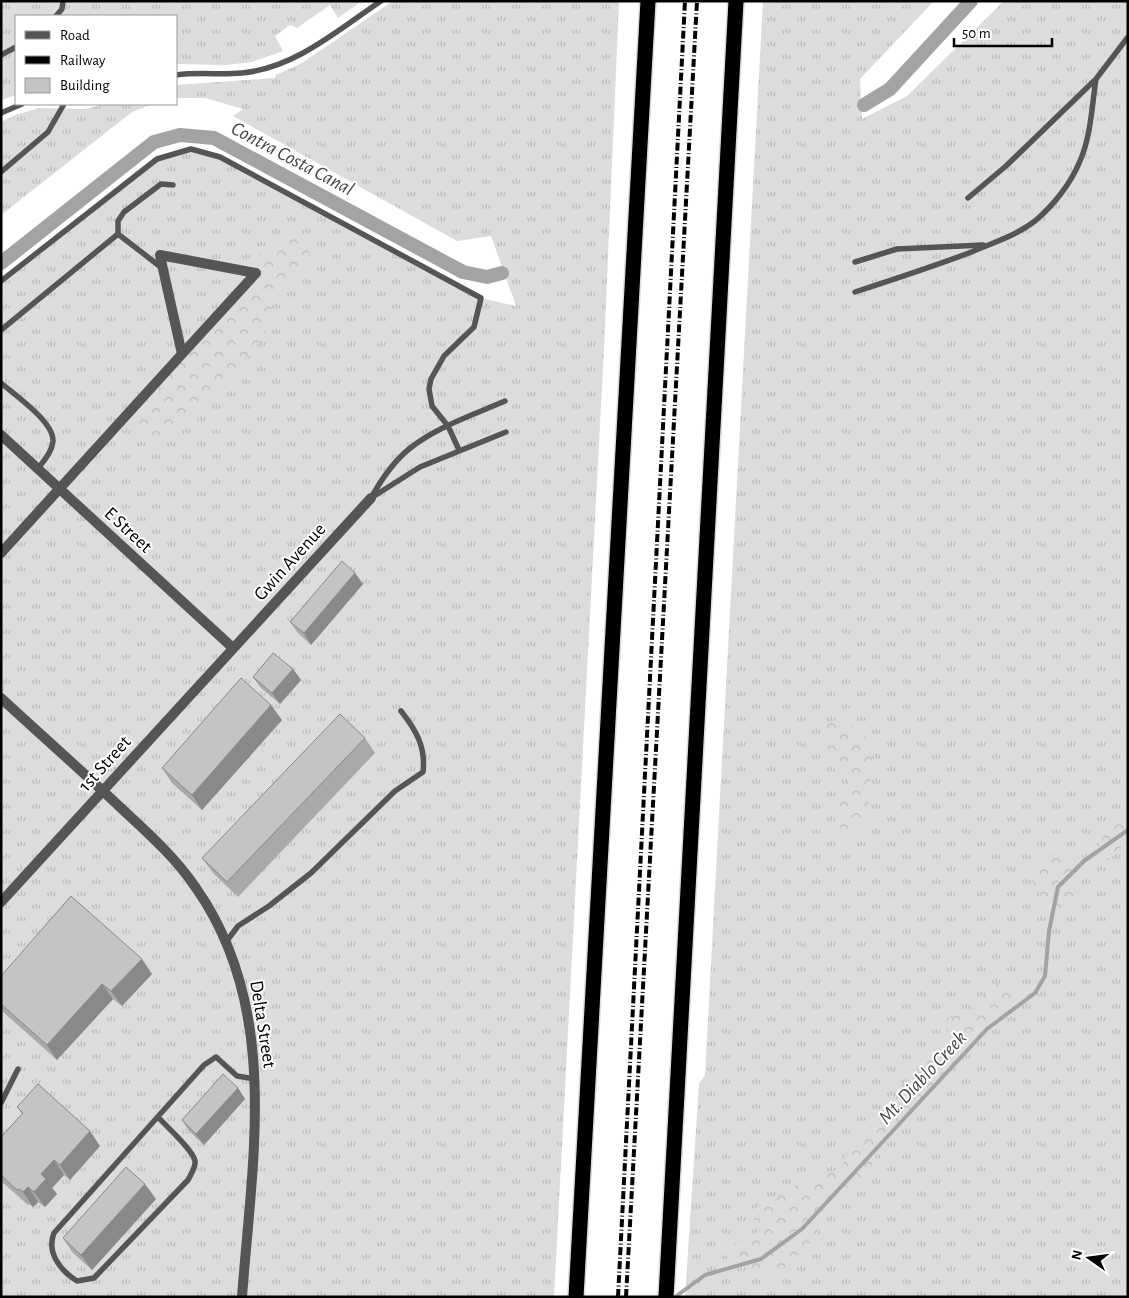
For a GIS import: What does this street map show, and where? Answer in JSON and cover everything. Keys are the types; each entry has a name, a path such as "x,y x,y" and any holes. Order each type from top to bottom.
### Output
{"highway":[{"path":"576,1297 648,1"},
{"path":"666,1297 736,1"}],"street":[{"path":"1,553 256,273 160,255 182,354"},
{"name":"E Street","path":"1,435 233,648"},
{"name":"Gwin Avenue","path":"233,648 371,498"},
{"name":"1st Street","path":"1,902 233,648"},
{"name":"Delta Street","path":"1,698 103,791 180,867 213,915 226,942 245,994 255,1079 255,1114 242,1297"}],"lane":[{"path":"57,15 62,9 63,1"},
{"path":"178,75 242,73 285,63 304,53 380,1"},
{"path":"968,198 1006,166 1096,79 1128,38"},
{"path":"1,56 15,48"},
{"path":"855,292 931,267 990,244 1012,235 1035,221 1068,184 1081,160 1088,134 1096,79"},
{"path":"1,113 20,105"},
{"path":"1,172 48,132 63,105"},
{"path":"1,281 157,159 191,148 220,157 481,298 474,327 444,356 431,379 429,389 432,406 448,426 459,450"},
{"path":"118,234 118,221 124,212 160,184 173,185"},
{"path":"118,234 163,269"},
{"path":"1,330 118,234"},
{"path":"855,262 897,250 990,244"},
{"path":"1,382 49,426 53,439 51,450 38,469"},
{"path":"371,498 382,479 408,449 448,426 505,401"},
{"path":"371,498 420,467 506,432"},
{"path":"226,942 238,926 269,906 311,873 395,791 423,772 422,745 414,728 401,711"},
{"path":"158,1117 195,1160 188,1180 94,1278 77,1281 67,1275 56,1262 51,1248 54,1233 204,1065 216,1058 237,1076 255,1079"},
{"path":"1,1103 18,1069"}],"green space":[{"path":"1,1 362,1 338,18 330,5 297,28 290,25 275,36 283,51 252,62 226,65 178,64 178,15 15,15 15,95 1,100"},
{"path":"393,1 619,1 604,349 554,1297 1,1297 1,285 157,159 191,149 220,157 481,298 516,306 491,236 457,241 233,116 243,109 205,98 178,98 178,85 275,78 276,75 302,63"},
{"path":"763,1 934,1 860,79 862,119 907,96 1004,1 1128,1 1128,1297 685,1297 699,1084 705,1075"},
{"path":"101,105 150,105 132,112 1,215 1,122 15,115 39,108 85,109"},
{"path":"303,235 311,258 277,286 265,336 222,384 158,440 127,415 256,273 261,247"},
{"path":"841,717 874,743 866,825 841,838 838,807 848,779 831,766 824,726"},
{"path":"1128,813 1128,842 1108,861 1091,830 1115,826"},
{"path":"1058,853 1077,868 1075,904 1052,918 1044,900 1026,872"},
{"path":"996,983 1035,993 987,1029 881,1143 869,1174 827,1201 816,1237 778,1274 738,1265 715,1248 739,1243 760,1231 750,1211 807,1179 841,1168 849,1148 870,1131 895,1103 898,1087 917,1075 927,1056 945,1043 948,1019 976,1006"}],"building":[{"path":"342,561 355,573 304,633 290,622"},
{"path":"273,653 293,669 272,693 253,677"},
{"path":"241,678 271,705 192,795 162,768"},
{"path":"340,714 365,738 227,882 202,858"},
{"path":"71,896 142,959 111,991 102,984 47,1045 1,1004 1,976"},
{"path":"223,1074 238,1088 196,1134 182,1120"},
{"path":"38,1084 90,1131 60,1165 54,1160 41,1174 46,1179 34,1192 28,1187 23,1192 19,1189 17,1190 1,1175 1,1137 23,1113 17,1107"},
{"path":"126,1167 145,1184 81,1255 63,1238"}],"waterway":[{"name":"Contra Costa Canal","path":"864,105 890,89 971,1"},
{"name":"Contra Costa Canal","path":"1,263 154,142 180,135 214,138 463,272 487,277 502,273"},
{"name":"Mt. Diablo Creek","path":"675,1297 705,1275 761,1259 802,1229 987,1029 1035,993 1045,976 1049,931 1058,887 1084,861 1128,830"}],"railway":[{"path":"618,1297 685,1"},
{"path":"626,1297 697,1"}]}
